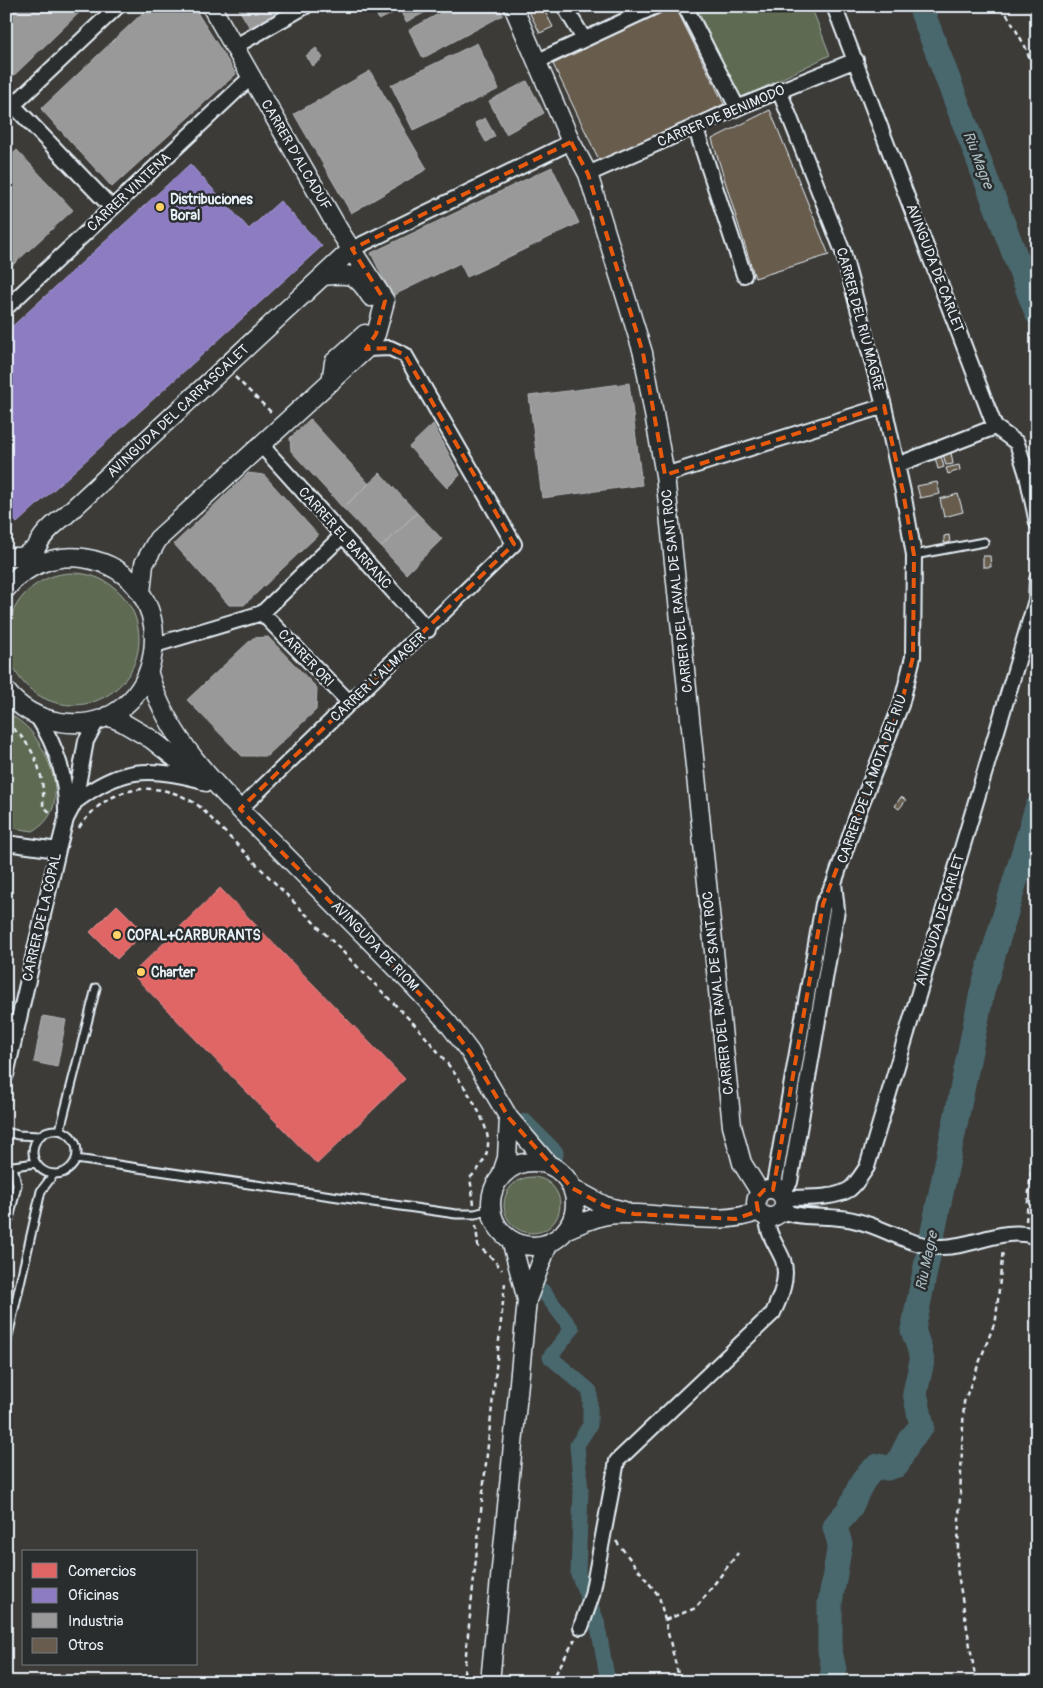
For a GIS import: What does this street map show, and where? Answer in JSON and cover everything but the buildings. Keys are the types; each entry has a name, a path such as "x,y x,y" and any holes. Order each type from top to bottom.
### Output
{"street":[{"path":"112,208 10,108 118,6"},
{"name":"CARRER D'ALCADUF","path":"211,6 340,232 385,301 376,334 366,349"},
{"path":"234,47 306,6"},
{"name":"CARRER DEL RAVAL DE SANT ROC","path":"513,6 571,142 588,174 643,353 665,475 732,1126 742,1163 772,1202"},
{"path":"564,6 584,39"},
{"path":"538,61 656,6"},
{"path":"685,6 737,108"},
{"name":"AVINGUDA DE CARLET","path":"834,6 995,427"},
{"name":"CARRER DE BENIMODO","path":"588,174 778,90 856,60"},
{"name":"CARRER VINTENA","path":"6,308 251,77"},
{"name":"CARRER DEL RIU MAGRE","path":"778,90 842,252 884,406 914,555"},
{"path":"695,126 744,276"},
{"name":"AVINGUDA DEL CARRASCALET","path":"32,567 32,556 36,548 54,524 66,515 352,249 571,142"},
{"path":"323,276 348,275 360,280 373,300 370,324 365,334 334,362 331,382"},
{"name":"CARRER L'ALMAGER","path":"240,809 428,630 514,544 405,355 390,348 366,349"},
{"path":"141,593 144,564 158,539 366,349"},
{"path":"665,475 884,406"},
{"path":"897,465 995,427 1017,443 1027,476 1037,523"},
{"name":"CARRER EL BARRANC","path":"262,446 428,630"},
{"path":"155,645 262,612 342,535"},
{"path":"6,557 22,557 36,548"},
{"name":"CARRER DE LA MOTA DEL RIU","path":"772,1202 790,1182 837,910 834,883 859,810 901,705 913,657 914,555"},
{"path":"6,557 32,567"},
{"path":"6,589 32,567 62,558 92,560 120,572 141,593 152,618 155,645 149,674 132,699 103,718 68,724 37,716 23,708 6,691"},
{"name":"AVINGUDA DE CARLET","path":"772,1202 840,1193 850,1189 867,1167 1036,600 1037,580"},
{"name":"CARRER ORI","path":"262,612 350,703"},
{"name":"AVINGUDA DE RIOM","path":"149,674 161,709 170,726 221,790 448,1024 476,1060 509,1118 550,1165"},
{"name":"CARRER DE LA COPAL","path":"37,716 47,731 61,765 66,792 66,819"},
{"name":"AVINGUDA DE RIOM","path":"103,718 122,722 151,739 200,780 221,790"},
{"name":"CARRER DE LA COPAL","path":"6,1075 58,850 66,819 75,802 86,741 103,718"},
{"name":"CARRER DE LA COPAL","path":"75,802 103,783 129,773 157,770 200,780"},
{"path":"6,843 58,850"},
{"path":"501,1176 511,1168 523,1163 536,1162 550,1165 567,1178 576,1202 574,1216 567,1229 559,1238 548,1244 536,1246 523,1245 511,1240 501,1232 483,1212 501,1176 507,1158 509,1118"},
{"path":"572,1188 605,1206 634,1214"},
{"path":"584,1620 592,1595 617,1461 773,1313 783,1290 783,1262 766,1224 772,1202"},
{"path":"567,1229 605,1215 634,1214 735,1219 772,1202 856,1220 913,1243 941,1247 1004,1233 1031,1234"},
{"path":"511,1240 527,1300"},
{"path":"490,1682 527,1300 548,1244"}],"lane":[{"path":"914,555 984,542"},
{"path":"60,1130 96,988"},
{"path":"6,1346 41,1191 54,1174 68,1170 76,1159 76,1144 67,1133 60,1130 46,1132 40,1136 33,1149 36,1163 40,1168 54,1174"},
{"path":"6,1132 18,1135 40,1136"},
{"path":"76,1159 456,1214 483,1212"},
{"path":"6,1232 17,1185 10,1165 36,1163"}],"path":[{"path":"1002,6 1025,46 1037,80"},
{"path":"225,367 285,425"},
{"path":"6,722 20,734 36,758 42,777 45,810 82,824"},
{"path":"78,831 82,824 103,802 126,791 139,788 165,789 183,796 199,806 414,1024 441,1055 460,1082 485,1127 488,1135 486,1154 482,1163 470,1178 483,1212 476,1242 480,1250 492,1257 501,1269 505,1292 463,1682"},
{"path":"1031,1234 1037,1112"},
{"path":"976,1682 957,1568 964,1402 996,1319 1004,1233"},
{"path":"603,1531 620,1544 658,1596 680,1682"},
{"path":"665,1620 696,1608 738,1553"},
{"path":"551,1682 584,1620"}],"highlighted area":[{"path":"571,142 588,174 643,353 665,475 884,406 903,492 914,555 913,657 901,705 823,904 773,1190 764,1190 756,1199 758,1211 735,1219 634,1214 605,1206 572,1188 509,1118 470,1052 448,1023 240,809 514,544 405,355 390,348 366,349 376,334 385,301 352,249"}],"green space":[{"path":"696,6 811,6 830,55 740,99"},
{"path":"73,573 86,574 98,578 120,592 134,614 138,626 138,652 134,664 120,686 98,700 86,704 73,705 60,704 48,700 26,686 12,664 8,652 7,639 8,626 12,614 26,592 48,578 60,574"},
{"path":"6,710 32,733 40,744 52,771 55,798 52,811 45,822 33,831 12,828 13,818 6,817"},
{"path":"532,1177 543,1179 552,1185 558,1194 560,1205 558,1216 552,1225 543,1231 532,1233 521,1231 512,1225 506,1216 504,1205 506,1194 512,1185 521,1179"}],"waterway":[{"name":"Riu Magre","path":"920,6 1037,313"},
{"name":"Riu Magre","path":"830,1682 834,1670 830,1651 830,1603 840,1544 835,1527 847,1513 868,1475 878,1466 887,1468 897,1465 909,1441 922,1426 915,1393 922,1361 913,1330 982,992 1037,808"},
{"path":"525,1121 556,1152 556,1155"},
{"path":"543,1291 572,1329 550,1357 590,1391 590,1425 577,1445 581,1491 578,1574 597,1621 608,1682"}],"place":[{"name":"Distribuciones Boral","path":"160,207"},
{"name":"COPAL+CARBURANTS","path":"117,935"},
{"name":"Charter","path":"141,972"}]}
